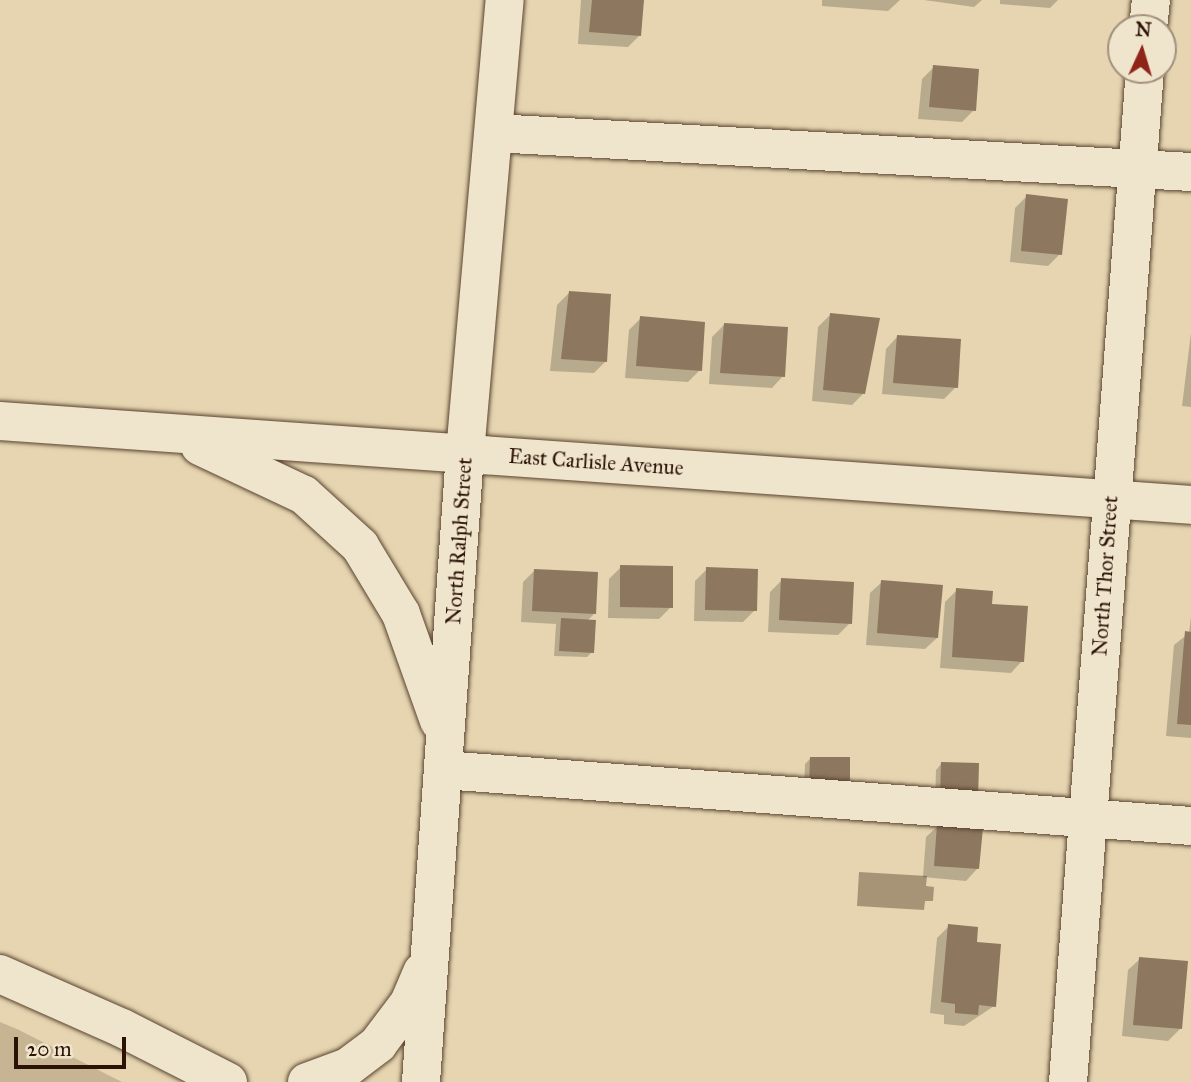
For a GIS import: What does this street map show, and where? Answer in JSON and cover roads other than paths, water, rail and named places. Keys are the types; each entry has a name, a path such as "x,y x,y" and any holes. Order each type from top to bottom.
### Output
{"street":[{"name":"North Ralph Street","path":"421,1082 465,453 505,0"},
{"name":"North Thor Street","path":"1068,1082 1144,84"},
{"path":"494,133 1191,172"},
{"name":"East Carlisle Avenue","path":"0,421 1191,505"},
{"path":"166,432 275,478 341,525 373,564 401,614 444,756 1087,819 1191,826"},
{"path":"307,1082 348,1067 387,1034 419,982 432,936"},
{"path":"0,974 122,1028 228,1082"}]}
